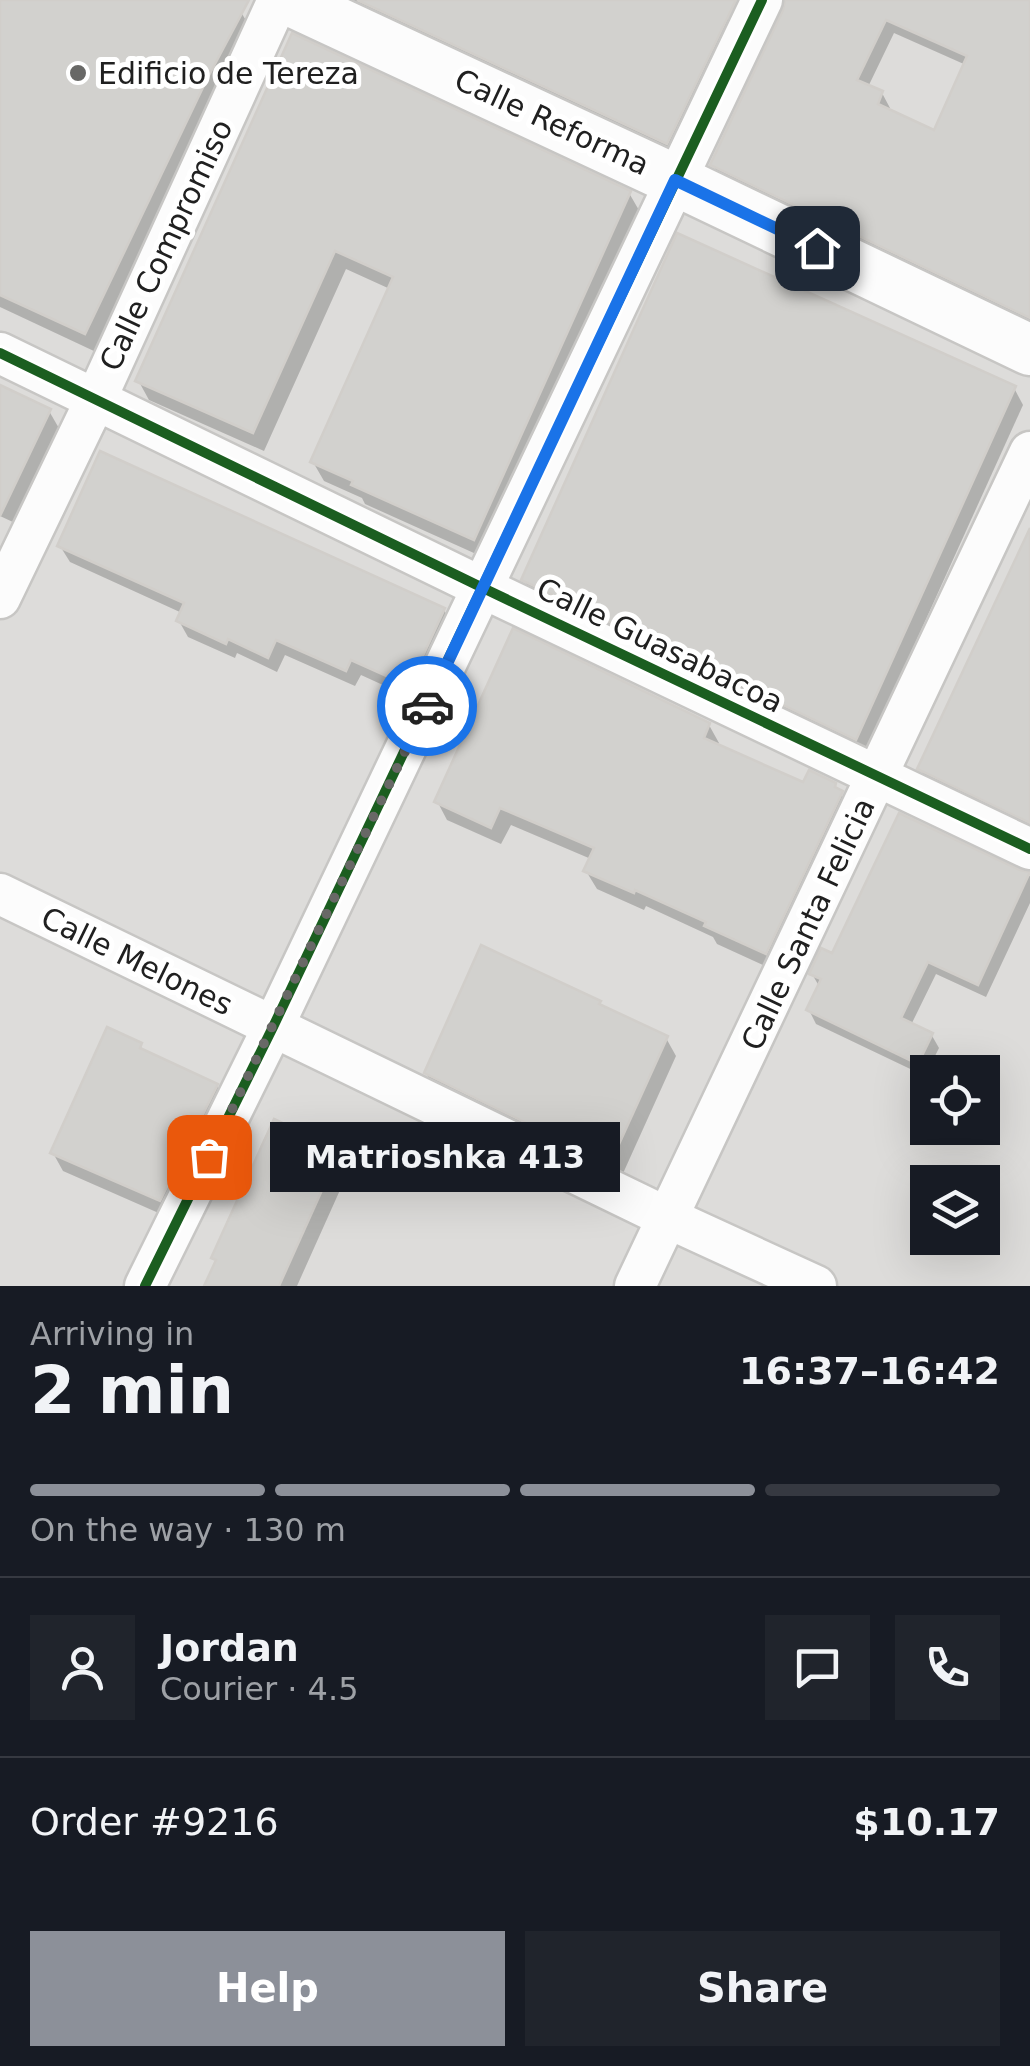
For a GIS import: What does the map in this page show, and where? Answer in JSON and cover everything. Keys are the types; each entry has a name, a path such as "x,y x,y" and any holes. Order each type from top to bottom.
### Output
{"street":[{"name":"Calle Compromiso","path":"0,598 96,399 278,0"},
{"name":"Calle Reforma","path":"289,0 1030,350"},
{"path":"145,1286 273,1027 762,0"},
{"name":"Calle Guasabacoa","path":"0,353 1030,849"},
{"name":"Calle Santa Felicia","path":"635,1286 1030,452"},
{"name":"Calle Melones","path":"0,894 816,1286"}],"shaded area":[{"path":"0,0 1030,0 1030,1286 0,1286"}],"building":[{"path":"0,0 249,0 85,334 0,295"},
{"path":"357,0 736,0 667,144"},
{"path":"785,0 1030,0 1030,318 710,165","holes":["886,20 967,56 934,130 878,104 883,91 857,80"]},
{"path":"292,33 631,191 474,540 351,485 353,481 310,462 393,277 335,251 253,433 135,381"},
{"path":"677,233 1016,386 856,740 521,580"},
{"path":"0,385 51,409 0,516"},
{"path":"100,451 445,608 409,686 351,660 346,671 276,640 268,658 228,639 226,644 176,621 184,603 57,546"},
{"path":"1030,528 1030,823 917,769"},
{"path":"513,628 710,723 704,738 803,782 809,770 836,783 835,787 843,791 766,954 704,926 706,922 583,871 594,848 500,808 491,828 434,802"},
{"path":"899,813 1030,872 978,985 928,962 901,1018 933,1033 922,1055 910,1055 910,1060 806,1010 821,979 809,974 821,948 832,953"},
{"path":"481,945 668,1036 610,1164 424,1073"},
{"path":"107,1027 142,1043 140,1048 218,1084 160,1201 50,1153"},
{"path":"274,1119 340,1150 279,1286 204,1286 216,1260 211,1258"}],"cycle path":[{"path":"145,1286 273,1027 762,0"},
{"path":"0,353 1030,849"}],"way so far":[{"path":"209,1157 427,706"}],"place":[{"name":"Edificio de Tereza","path":"78,73"},
{"name":"Matrioshka 413","path":"209,1157"}],"route":[{"path":"427,706 675,180 817,248"}]}
